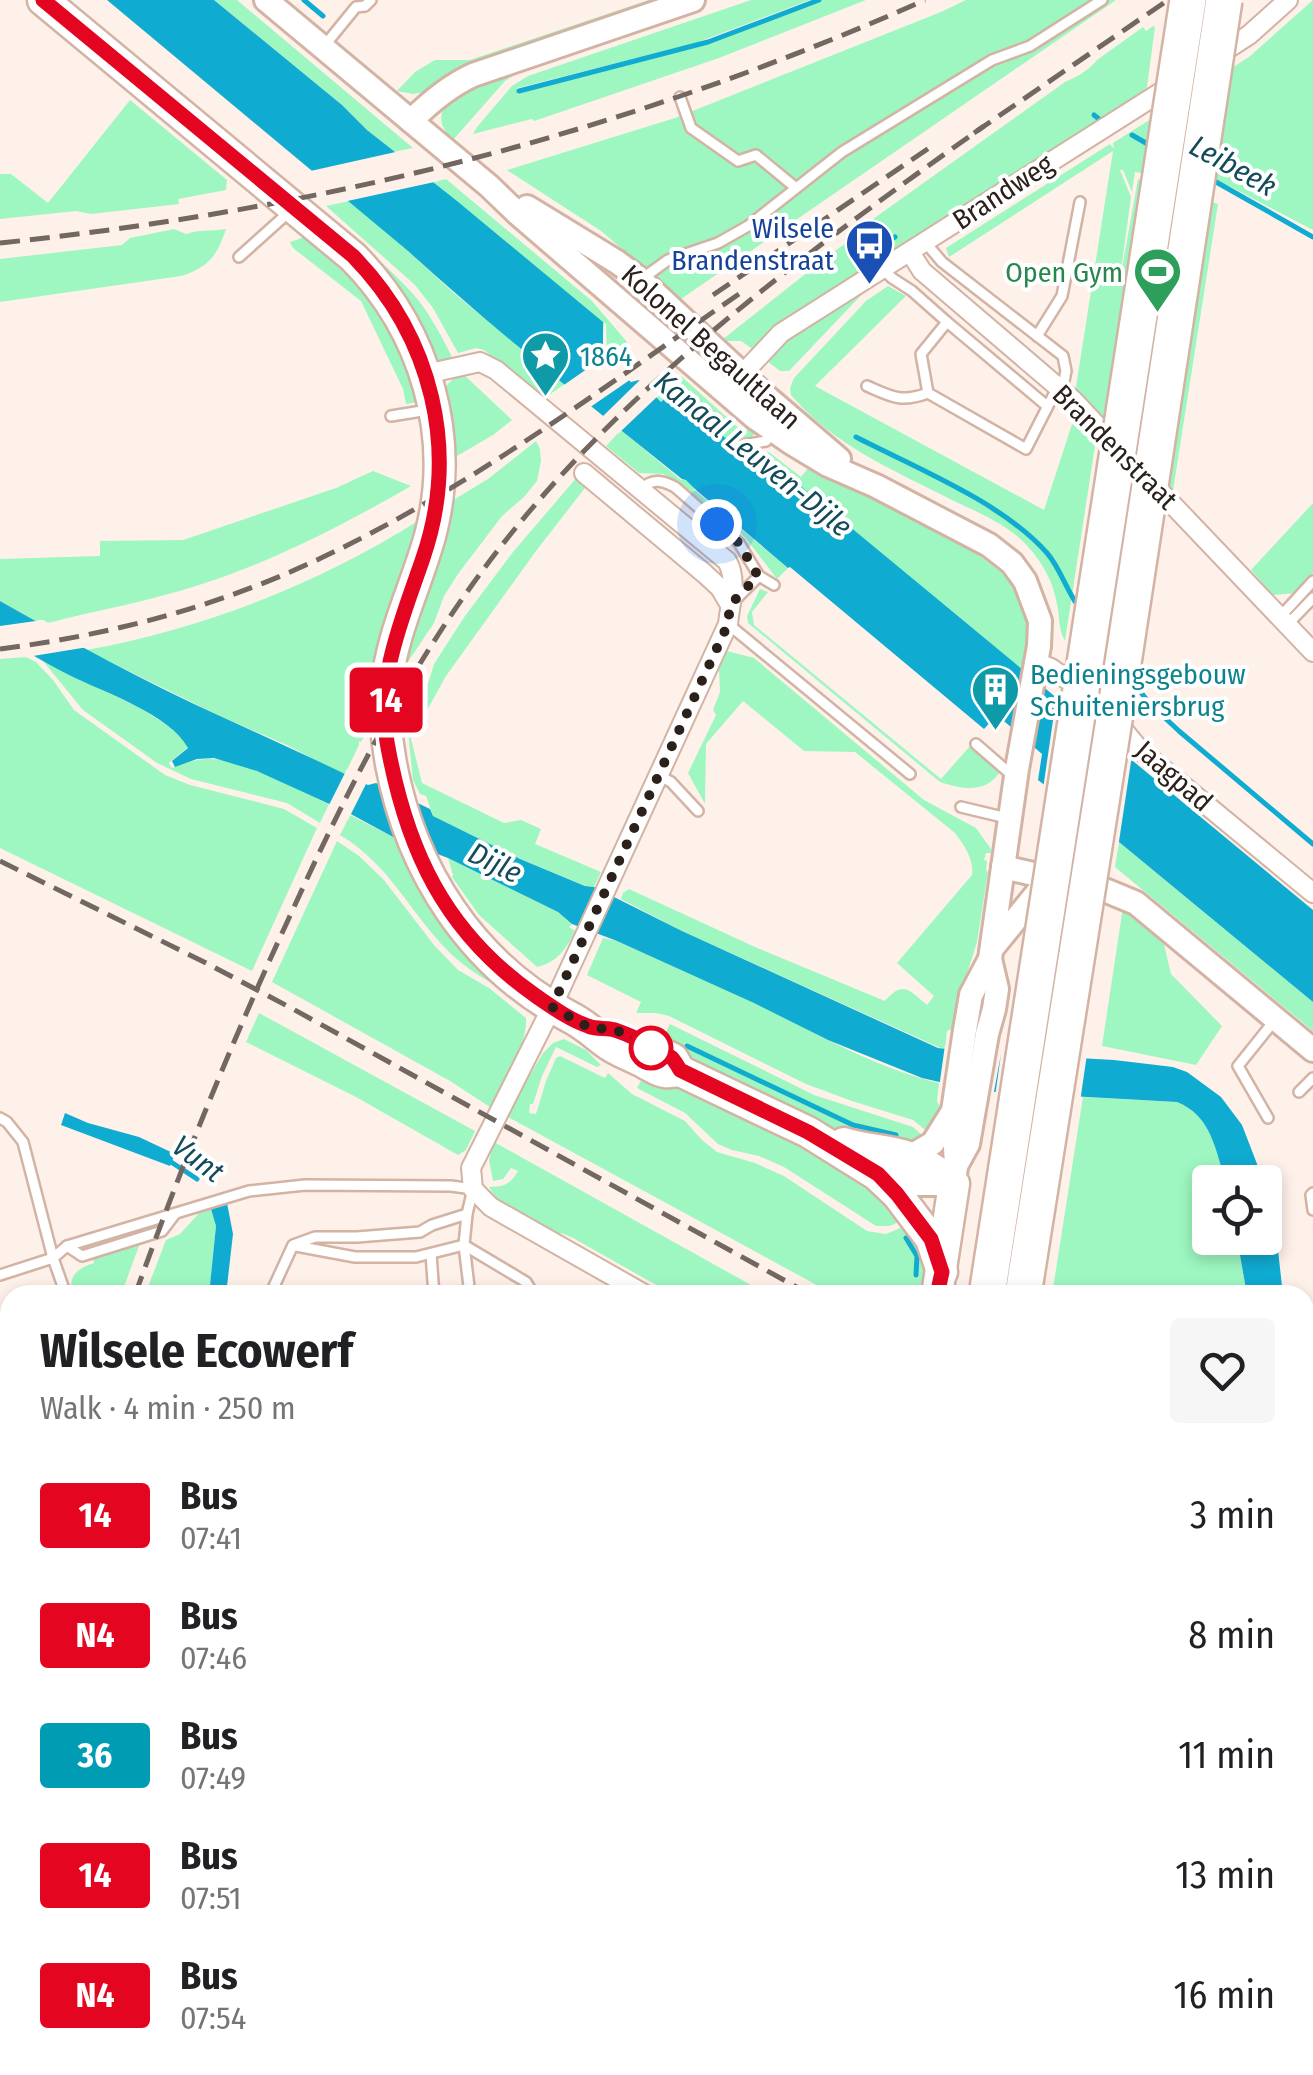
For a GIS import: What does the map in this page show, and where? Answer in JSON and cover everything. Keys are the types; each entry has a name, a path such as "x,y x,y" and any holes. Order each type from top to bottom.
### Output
{"highway":[{"path":"989,1285 1188,0"},
{"path":"1025,1285 1124,664 1224,0"}],"main road":[{"path":"43,0 334,240 374,277 404,323 436,409 438,492 427,545 394,640 386,692 386,735 408,830 443,902 492,961 521,986 590,1028 607,1044 664,1072 680,1070 808,1132 878,1174 931,1239 939,1284"},
{"path":"808,1132 864,1149 908,1156 955,1175 939,1284"}],"street":[{"name":"Kolonel Begaultlaan","path":"266,0 774,431 828,465 989,545 1012,563 1025,581 1040,621 1035,667 991,954 971,995 976,1032 955,1175"},
{"path":"411,121 436,97 474,75 694,0"},
{"name":"Brandweg","path":"726,392 781,333 1249,36 1288,0"},
{"name":"Kolonel Begaultlaan","path":"489,186 641,280 836,457 876,486"},
{"name":"Brandenstraat","path":"917,247 922,271 1059,388 1313,652"},
{"path":"426,374 480,362 496,370 732,570 729,614 552,1007 471,1168 473,1188 490,1207 628,1285"},
{"path":"584,474 720,588 729,614"},
{"name":"Jaagpad","path":"1035,667 1051,668 1104,705 1140,750 1313,893"},
{"path":"1003,867 1108,890 1136,904 1313,1050"},
{"path":"991,954 1042,887 1056,878"},
{"path":"908,1156 933,1143 963,1114"},
{"path":"878,1174 916,1184 955,1175"}],"lane":[{"path":"323,48 356,4 366,6 371,0"},
{"path":"641,280 668,260 718,243 748,226 842,152 992,60 1030,46 1102,0"},
{"path":"680,97 691,128 738,161 756,154 796,188"},
{"path":"1037,336 1062,296 1080,202"},
{"path":"239,257 294,208"},
{"path":"867,386 898,399 928,393 1026,448 1064,381 1062,356 942,262 917,247"},
{"path":"883,269 1047,406"},
{"path":"928,393 921,354 947,322"},
{"path":"391,416 436,409"},
{"path":"732,447 766,441 774,431"},
{"path":"640,490 655,480 675,487 739,543 758,576 774,585"},
{"path":"758,576 729,614 910,774"},
{"path":"1284,621 1313,581"},
{"path":"1284,621 1313,598"},
{"path":"976,744 1017,774"},
{"path":"658,776 670,782 698,811"},
{"path":"961,807 1010,819"},
{"path":"1268,1118 1238,1066 1276,1019"},
{"path":"1299,1092 1313,1078"},
{"path":"0,1118 22,1142 62,1285"},
{"path":"0,1275 53,1258 67,1246 249,1190 306,1185 451,1186 473,1188 464,1245 469,1285"},
{"path":"1313,1193 1313,1210"},
{"path":"274,1285 292,1246 316,1237 420,1232 467,1214"},
{"path":"292,1246 355,1257 416,1258 464,1245 528,1285"},
{"path":"431,1254 433,1285"}],"green space":[{"path":"214,0 237,0 413,148 393,152"},
{"path":"649,0 665,0 424,92 397,91 415,72 435,60 470,60"},
{"path":"751,0 810,0 693,44 517,88 518,96 688,49 822,0 866,0 719,58 534,121 473,134 512,86 528,76"},
{"path":"966,0 1116,0 681,299 601,231 507,170 675,118"},
{"path":"1313,0 1313,230 1229,186 1135,172 1132,192 1120,170 1131,197 1119,285 1138,179 1218,204 1172,497 1096,424 1098,414 1075,393 1113,151 949,257 946,248 1110,144 1114,149 1113,143 1249,57"},
{"path":"1153,26 1146,94 884,259 881,256 864,268 861,264 856,268 859,275 782,323 754,350 741,341 723,339 874,223 873,219 1143,27 1146,31"},
{"path":"527,67 505,81 453,140 442,125 442,112 450,101 480,83"},
{"path":"130,100 227,180 226,190 178,199 179,204 0,219 0,174 11,174 48,203"},
{"path":"446,179 592,301 627,342 607,356 606,324 603,334 433,182"},
{"path":"349,201 565,384 543,399 484,350 458,353 415,285 326,206"},
{"path":"318,209 413,294 454,361 433,360"},
{"path":"174,229 186,234 226,229 211,259 181,276 0,302 0,259 122,245 130,238"},
{"path":"311,235 325,245 391,320 418,402 406,404 403,389 361,301 293,248 290,242"},
{"path":"888,286 906,296 815,386 1044,510 1075,415 1097,433 1065,641 1050,582 1040,561 1022,541 994,520 845,443 791,395 794,378 866,301"},
{"path":"868,288 789,371 780,371 767,361 791,337"},
{"path":"462,373 512,420 451,457 442,390 452,377"},
{"path":"681,376 744,433 752,423 759,428 751,438 728,441 677,390 661,402 656,398"},
{"path":"621,430 681,480 686,479 694,490 788,568 777,579 745,537 677,482 663,474 639,473 606,446"},
{"path":"536,441 541,461 537,481 502,516 458,574 434,623 401,672 450,502 488,479"},
{"path":"769,452 801,477 813,462 928,524 1005,575 1025,613 1028,630 1023,671 762,454"},
{"path":"373,471 411,486 308,541 199,585 48,623 35,621 0,601 0,559 100,556 100,541 183,540 336,488"},
{"path":"578,476 588,484 446,676 411,739 422,783 504,823 521,820 541,829 535,844 601,872 594,887 520,859 433,816 426,796 420,794 413,780 407,721 434,664 465,616"},
{"path":"1313,503 1313,573 1296,593 1273,595 1251,570"},
{"path":"421,519 377,715 359,741 344,776 86,650 174,630 260,601 343,564"},
{"path":"760,589 768,592 752,612 754,625 941,779 970,746 999,773 980,787 940,782 748,623 747,616"},
{"path":"727,651 754,658 924,800 976,828 991,849 984,860 988,872 977,942 955,1028 947,1031 945,1050 682,931 621,899 629,889 885,1001 901,989 927,1005 934,996 897,963 972,875 965,847 955,833 855,752 804,751 743,701 706,744 705,804 688,773 716,715 713,710 720,692 719,669"},
{"path":"26,657 53,680 74,710 165,775 284,809 317,828 252,971 0,848 0,659"},
{"path":"43,661 142,709 179,733 188,747 169,763 172,768 210,759 254,770 329,804 320,823 287,803 191,779 157,763 83,710"},
{"path":"350,815 395,838 418,879 501,986 478,975 454,956 386,874 340,835"},
{"path":"337,841 384,880 458,970 489,988 526,1018 519,1051 493,1109 272,982"},
{"path":"1119,842 1313,1002 1313,1031 1115,867"},
{"path":"448,858 558,912 575,931 565,949 551,962 537,967 479,915 452,877"},
{"path":"1123,907 1163,940 1171,974 1222,1026 1196,1065 1102,1046"},
{"path":"603,938 722,988 869,1059 939,1083 937,1101 942,1111 930,1134 913,1120 806,1084 669,1016 636,1013 641,1002 587,975"},
{"path":"259,1013 475,1131 466,1150 458,1155 356,1097 246,1042"},
{"path":"670,1024 814,1095 913,1127 924,1137 912,1145 857,1140 675,1052 677,1047 662,1040"},
{"path":"564,1039 586,1050 601,1065 597,1067 556,1047 529,1113 536,1114 556,1058 560,1056 605,1078 608,1073 632,1094 685,1121 717,1152 784,1176 867,1231 886,1234 910,1224 925,1264 924,1285 817,1285 506,1116 553,1043"},
{"path":"644,1075 662,1078 854,1174 905,1219 890,1226 876,1226 784,1167 718,1144 685,1113 637,1088"},
{"path":"1083,1097 1177,1102 1198,1116 1210,1135 1220,1165 1192,1165 1192,1255 1240,1255 1245,1285 1054,1285"},
{"path":"494,1142 751,1285 656,1285 573,1238 561,1233 559,1237 511,1210 489,1187 506,1184 518,1171 511,1168 503,1179 493,1181 489,1160"},
{"path":"211,1209 216,1226 210,1285 149,1285 166,1240 180,1234"},
{"path":"140,1243 125,1285 72,1285 78,1271 94,1263 93,1259"}],"water":[{"path":"107,0 214,0 603,322 603,358 631,382 639,380 661,402 676,389 722,427 720,434 730,441 735,452 742,451 754,460 762,454 1313,910 1313,1002 1038,780 1042,754 997,715 984,729 686,480 509,339"},
{"name":"Dijle","path":"0,601 192,703 368,785 376,783 520,859 594,887 938,1048 1114,1060 1187,1072 1221,1097 1242,1125 1257,1165 1221,1165 1205,1125 1177,1102 979,1091 922,1078 828,1040 754,1003 572,924 558,912 448,858 395,838 257,771 214,758 175,767 172,761 188,748 167,725 0,636"},
{"path":"65,1113 139,1137 175,1154 170,1166 61,1125"},
{"path":"227,1203 233,1234 227,1285 210,1285 216,1226 211,1209"},
{"path":"1240,1255 1279,1255 1282,1285 1245,1285"}],"pier":[{"path":"400,151 439,181 343,202 306,172"},
{"path":"607,355 632,376 637,375 586,410 561,387"},
{"path":"643,377 660,394 618,434 599,420"},
{"path":"43,620 88,647 27,657 0,642 0,626"},
{"path":"1057,693 1132,755 1118,848 1043,789"},
{"path":"347,769 368,780 348,820 327,809"},
{"path":"945,1045 1087,1054 1080,1102 995,1097 1001,1054 993,1097 939,1088"}],"waterway":[{"path":"304,0 323,16"},
{"path":"519,91 708,42 819,0"},
{"name":"Leibeek","path":"1094,115 1099,119"},
{"name":"Leibeek","path":"1132,135 1151,146"},
{"name":"Leibeek","path":"1209,178 1313,237"},
{"path":"887,242 895,237"},
{"path":"869,255 876,250"},
{"path":"856,437 1007,518 1047,553 1078,606"},
{"path":"1134,683 1179,731 1313,844"},
{"path":"687,1046 853,1125 896,1135"},
{"name":"Vunt","path":"168,1160 197,1179"},
{"path":"906,1238 917,1256 916,1275"}],"railway":[{"path":"0,243 240,209 473,159 700,89 925,0"},
{"path":"974,133 1168,0"},
{"path":"139,1285 227,1058 311,869 384,725 470,588 554,484 667,371 790,268 984,126"},
{"path":"713,295 932,146"},
{"path":"0,649 83,636 164,616 244,590 321,558 483,468 739,294"},
{"path":"0,861 293,1009 793,1285"}],"bus line":[{"name":"14","path":"43,0 353,256 374,277 404,323 436,409 438,492 423,559 394,640 386,692 386,735 408,830 443,902 492,961 552,1007 590,1028 614,1029 627,1035 673,1059 680,1070 808,1132 878,1174 931,1239 942,1272 939,1285"}],"place":[{"name":"Wilsele Brandenstraat","path":"869,286"},
{"name":"Open Gym","path":"1158,314"},
{"name":"1864","path":"545,398"},
{"name":"Bedieningsgebouw Schuiteniersbrug","path":"995,732"}],"route":[{"path":"651,1048 614,1029 590,1028 552,1007 728,624 730,605 758,576 739,543 717,524"}],"water label":[{"name":"Kanaal Leuven-Dijle","path":"753,454"}]}
